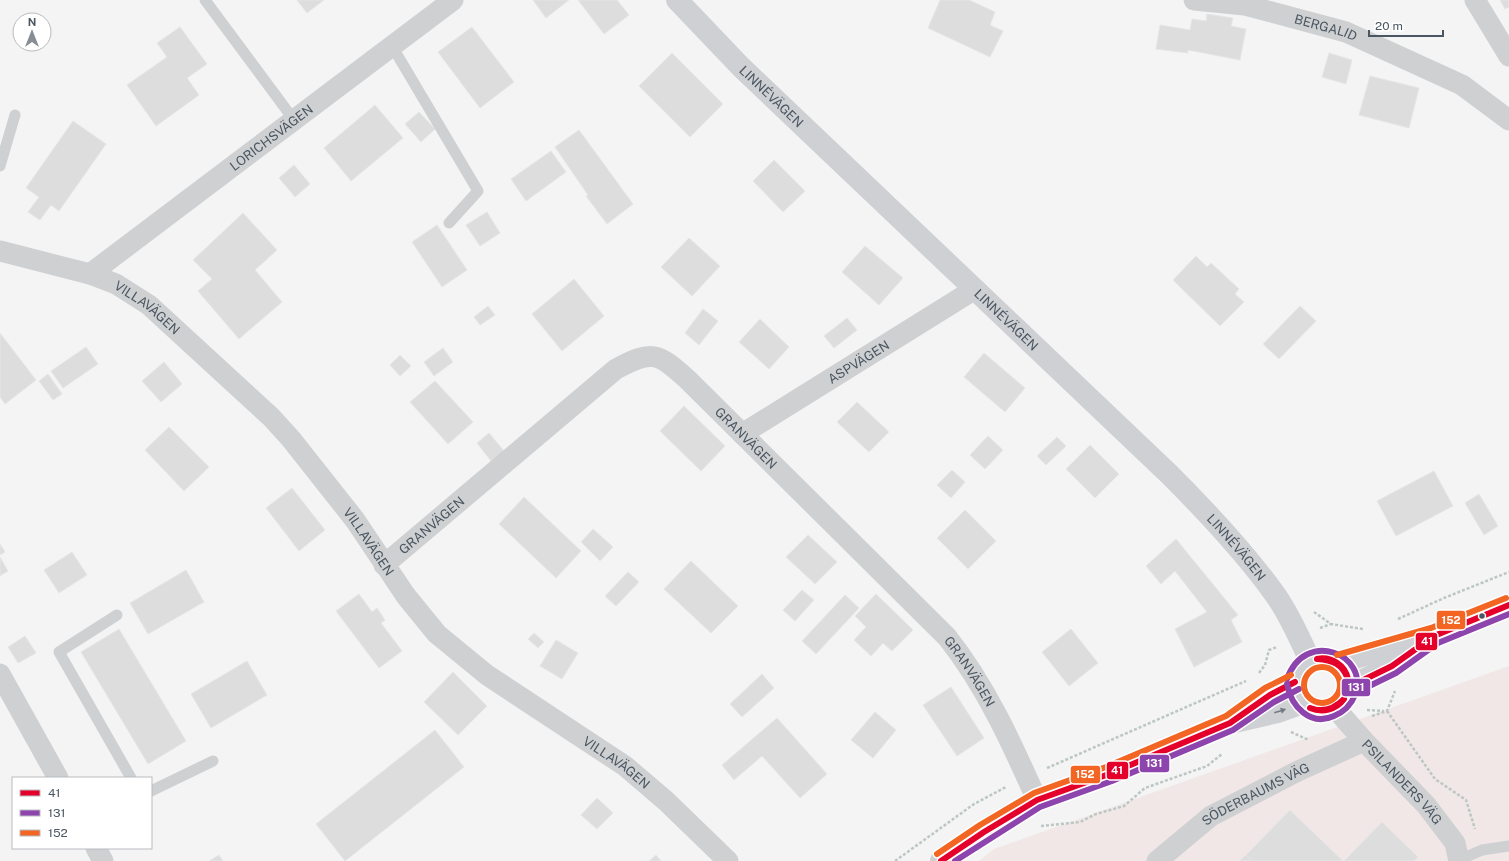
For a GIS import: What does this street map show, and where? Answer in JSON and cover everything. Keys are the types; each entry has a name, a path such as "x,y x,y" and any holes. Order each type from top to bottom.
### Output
{"street":[{"name":"LORICHSVÄGEN","path":"90,274 453,0"},
{"name":"LINNÉVÄGEN","path":"677,0 741,67 1169,474 1218,523 1275,594 1310,660"},
{"name":"BERGALID","path":"1194,0 1245,5 1346,32 1462,85 1509,120"},
{"path":"1475,0 1509,56"},
{"name":"VILLAVÄGEN","path":"0,251 90,274 116,284 149,305 271,417 309,461 355,520 384,565 437,634 460,655 516,695 625,766 666,802 728,861"},
{"name":"ASPVÄGEN","path":"742,434 975,289"},
{"name":"GRANVÄGEN","path":"384,565 616,369 633,360 646,356 658,357 668,361 947,638 966,660 978,680 1037,800"},
{"path":"1339,663 1434,636 1509,605"},
{"path":"1349,687 1392,666 1434,636"},
{"path":"1325,658 1339,663 1345,670 1349,687 1344,700 1342,716 1313,709 1303,703 1297,693 1295,682 1298,673 1303,666 1310,660 1325,658"},
{"path":"0,674 57,777"},
{"path":"1230,723 1270,695 1295,682"},
{"path":"941,861 984,832 1037,800 1109,774 1230,723 1278,712 1303,703"},
{"name":"PSILANDERS VÄG","path":"1342,716 1364,742 1426,805 1455,843 1459,860"},
{"name":"SÖDERBAUMS VÄG","path":"1157,861 1211,816 1298,771 1364,742"},
{"path":"97,849 103,861"}],"lane":[{"path":"205,0 294,120"},
{"path":"392,46 478,191 450,223"},
{"path":"0,166 15,115"},
{"path":"117,615 59,652 130,777"},
{"path":"152,792 213,761"},
{"path":"1459,860 1482,850 1509,846"}],"path":[{"path":"1396,620 1444,598 1509,572"},
{"path":"1256,676 1265,665 1269,650 1331,624 1354,629 1369,629"},
{"path":"895,861 974,804 1026,776 1249,679"},
{"path":"1342,716 1387,711 1435,779 1466,800 1482,850"},
{"path":"1286,730 1312,742"},
{"path":"1034,828 1049,824 1080,822 1096,814 1124,806 1145,788 1207,766 1224,753"}],"shaded area":[{"path":"1509,666 1509,861 979,861 994,849"}],"building":[{"path":"297,0 324,0 307,13"},
{"path":"533,0 569,0 546,18"},
{"path":"578,0 617,0 629,15 604,34"},
{"path":"940,0 969,0 995,12 990,25 1003,31 990,57 928,28"},
{"path":"1500,0 1509,0 1509,7 1505,9"},
{"path":"1207,14 1233,18 1231,26 1246,29 1240,60 1188,50 1188,53 1156,49 1160,25 1190,30 1192,19 1206,21"},
{"path":"180,27 207,64 187,78 199,95 156,126 127,85 167,57 157,43"},
{"path":"472,27 514,82 480,108 438,52"},
{"path":"672,53 723,104 690,137 639,86"},
{"path":"1329,53 1352,60 1346,84 1322,77"},
{"path":"1370,76 1419,88 1409,128 1359,115"},
{"path":"375,105 403,138 351,181 324,148"},
{"path":"419,112 435,129 421,142 405,124"},
{"path":"73,121 106,144 59,211 51,205 40,220 28,212 39,197 26,188"},
{"path":"579,130 633,204 607,224 586,196 588,195 555,147"},
{"path":"551,151 566,172 526,201 511,179"},
{"path":"774,160 805,191 783,212 753,181"},
{"path":"294,165 310,184 295,197 279,178"},
{"path":"487,212 500,233 480,246 466,225"},
{"path":"243,213 277,250 255,270 282,302 239,339 198,291 212,279 193,260"},
{"path":"437,225 467,270 442,287 412,242"},
{"path":"689,238 720,266 692,296 661,267"},
{"path":"865,246 903,278 879,305 842,272"},
{"path":"1196,256 1207,267 1211,263 1239,289 1235,294 1244,302 1220,326 1173,280"},
{"path":"574,279 604,316 562,351 532,314"},
{"path":"488,306 495,315 480,325 474,317"},
{"path":"1300,306 1316,321 1279,359 1263,344"},
{"path":"703,309 718,321 699,345 685,333"},
{"path":"847,318 857,330 834,348 824,336"},
{"path":"760,319 789,347 769,369 739,342"},
{"path":"0,333 36,380 5,404 0,397"},
{"path":"86,347 98,364 63,388 51,371"},
{"path":"443,348 453,362 434,376 424,362"},
{"path":"984,353 1025,388 1005,412 964,377"},
{"path":"400,355 411,366 400,376 390,365"},
{"path":"164,362 182,384 161,402 142,381"},
{"path":"48,374 62,394 53,400 39,381"},
{"path":"435,381 473,422 448,444 410,402"},
{"path":"857,402 889,432 869,452 837,422"},
{"path":"684,406 725,446 701,471 660,431"},
{"path":"169,427 209,467 184,491 145,450"},
{"path":"489,433 504,451 491,461 477,443"},
{"path":"988,436 1003,450 985,469 970,455"},
{"path":"1057,437 1066,446 1046,465 1037,456"},
{"path":"1090,445 1119,474 1095,498 1066,469"},
{"path":"952,470 965,482 951,498 937,485"},
{"path":"1434,471 1453,506 1396,536 1377,501"},
{"path":"292,488 325,530 299,551 266,508"},
{"path":"1479,494 1498,526 1484,535 1465,503"},
{"path":"524,497 581,551 556,578 499,524"},
{"path":"965,510 996,541 968,569 937,538"},
{"path":"593,529 613,547 600,561 581,542"},
{"path":"808,535 837,562 815,584 786,557"},
{"path":"1176,539 1238,615 1231,620 1242,642 1194,667 1175,629 1207,612 1175,571 1161,584 1146,566"},
{"path":"0,544 5,552 0,555"},
{"path":"72,552 87,575 59,593 44,570"},
{"path":"0,557 8,571 0,576"},
{"path":"691,561 738,606 711,633 664,589"},
{"path":"186,570 204,602 148,634 130,603"},
{"path":"628,572 639,582 616,606 605,596"},
{"path":"802,590 814,600 795,621 783,610"},
{"path":"359,594 372,612 377,608 385,620 381,623 402,651 379,668 336,611"},
{"path":"876,594 913,630 892,651 883,643 871,656 854,640 866,627 855,616"},
{"path":"845,595 859,608 816,654 802,641"},
{"path":"119,629 186,741 148,764 81,652"},
{"path":"1071,629 1098,663 1069,686 1042,652"},
{"path":"534,633 544,642 538,648 528,639"},
{"path":"25,636 36,653 18,663 8,647"},
{"path":"556,640 578,653 562,679 540,666"},
{"path":"247,661 267,695 211,728 191,694"},
{"path":"453,672 487,706 458,735 424,702"},
{"path":"762,674 774,688 742,717 730,704"},
{"path":"951,687 984,738 957,756 923,705"},
{"path":"875,712 896,730 873,758 851,740"},
{"path":"777,718 827,774 800,798 762,756 734,780 722,765"},
{"path":"435,730 464,767 345,861 316,824"},
{"path":"597,798 613,813 597,829 581,815"},
{"path":"1290,810 1343,861 1252,861 1246,855"},
{"path":"1382,822 1418,857 1414,861 1344,861"},
{"path":"219,855 223,861 209,861"},
{"path":"656,855 661,861 649,861"},
{"path":"1246,855 1252,861 1239,861"}],"transit line":[{"name":"152","path":"1337,655 1431,628 1506,598"},
{"name":"41","path":"1349,687 1392,666 1434,636 1509,605"},
{"name":"131","path":"1353,694 1396,673 1438,643 1509,614"},
{"name":"131","path":"1287,679 1296,663 1307,654 1320,651 1333,652 1345,658 1353,668 1357,680 1355,695 1349,705 1338,714 1325,719 1310,717 1297,707 1289,692 1287,684"},
{"name":"41","path":"1317,659 1322,658 1332,660 1337,663 1344,670 1348,679"},
{"name":"41","path":"1317,659 1328,660 1340,666 1348,679"},
{"name":"152","path":"1326,667 1335,672 1339,678 1340,685 1339,692 1335,698 1326,703 1318,703 1309,698 1305,692 1304,681 1309,672 1315,668 1326,667"},
{"name":"152","path":"937,854 980,825 1034,793 1106,767 1226,716 1265,688 1291,675"},
{"name":"41","path":"941,861 984,832 1037,800 1109,774 1230,723 1270,695 1295,682"},
{"name":"131","path":"955,861 1040,807 1112,781 1233,730 1274,702 1299,689"},
{"name":"41","path":"1310,708 1319,710 1332,708 1344,699"},
{"name":"41","path":"1310,708 1315,710 1328,710 1337,706 1344,699"}]}
